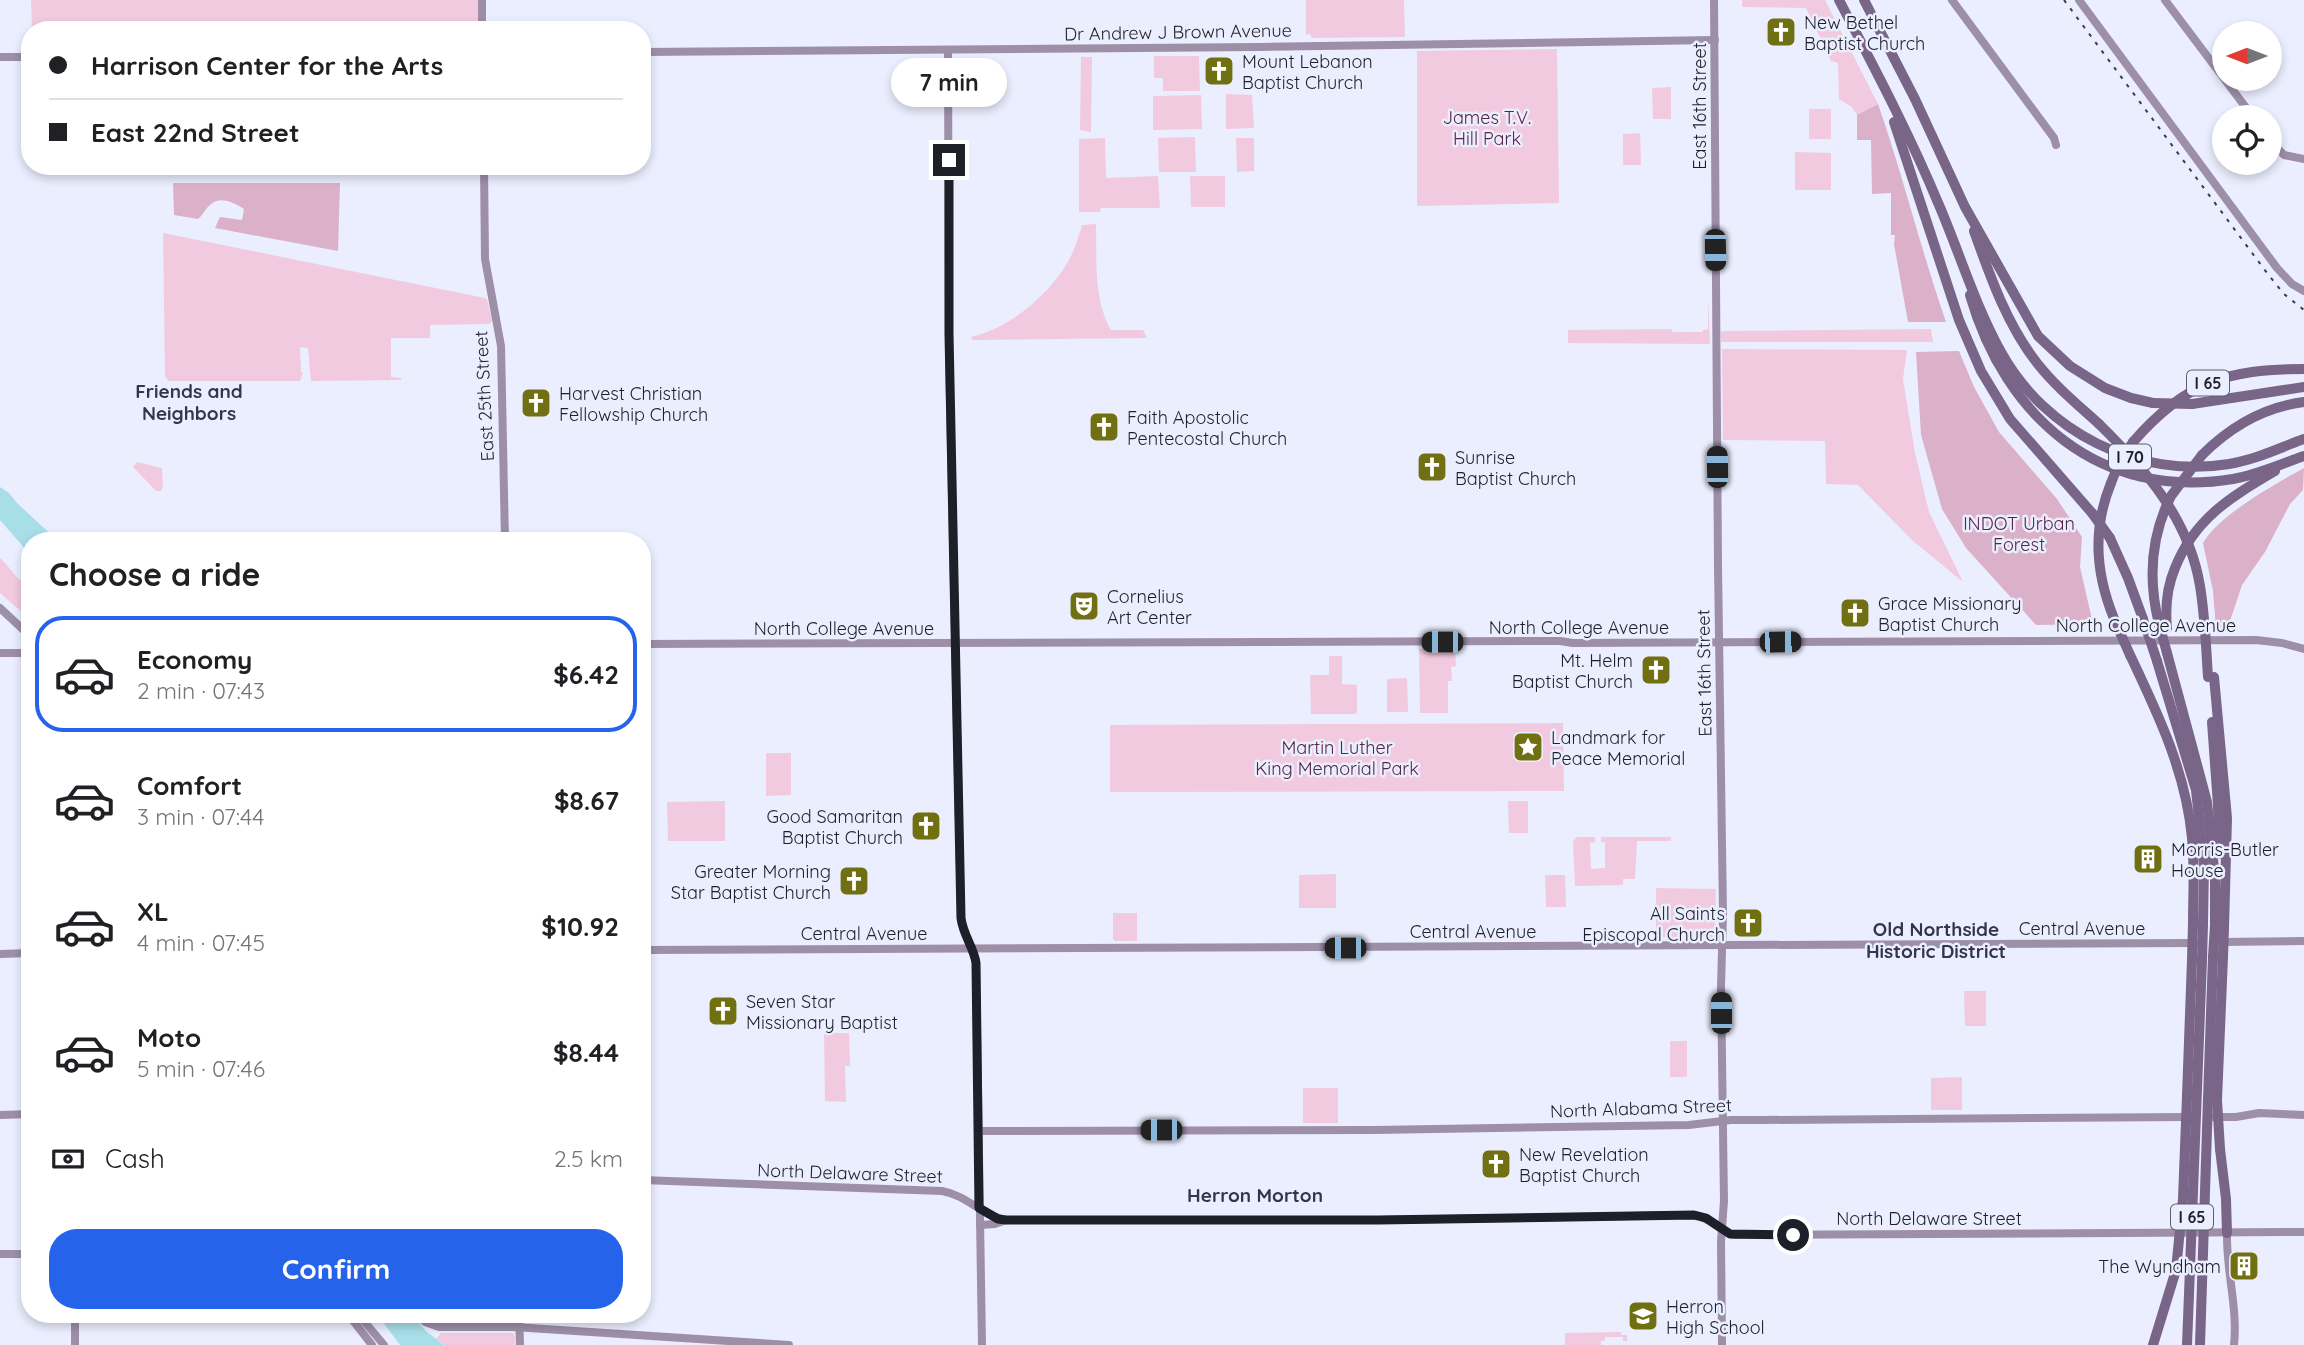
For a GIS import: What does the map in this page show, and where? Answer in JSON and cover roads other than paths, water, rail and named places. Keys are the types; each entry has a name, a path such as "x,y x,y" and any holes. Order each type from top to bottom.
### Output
{"highway":[{"path":"1839,0 1940,205 1981,319 2011,386 2039,420 2068,444 2123,472 2169,481 2215,481 2250,475 2304,456"},
{"path":"1864,0 1961,198 2028,320 2051,350 2070,366 2105,388 2154,403 2192,404 2303,387"},
{"path":"1873,65 1893,117 1970,350 2010,419 2092,513 2110,538 2128,578 2157,661 2196,790 2203,842"},
{"path":"1961,198 2010,320 2028,350 2050,377 2130,454 2162,493 2193,555 2200,585 2227,818 2220,926"},
{"name":"I 70","path":"1995,351 2033,396 2061,421 2093,443 2139,460 2181,466 2227,465 2301,440"},
{"name":"I 65","path":"2187,1345 2197,1089 2198,924 2203,842 2181,753 2158,699 2130,655 2104,592 2098,559 2099,520 2119,463 2133,442 2176,400 2211,381 2255,370 2303,369"},
{"name":"I 65","path":"2200,1345 2220,926 2207,802 2153,596 2152,560 2160,521 2171,496 2202,455 2226,433 2246,420 2270,409 2303,402"},
{"path":"2163,626 2172,576 2182,550 2193,532 2225,503 2273,471 2304,456"},
{"path":"2130,655 2164,726 2183,787 2192,838 2198,924"},
{"path":"2211,677 2219,814 2216,893"},
{"path":"2153,1345 2176,1270 2183,1199 2197,960"},
{"path":"2212,1099 2226,1199 2227,1233"}],"main road":[{"path":"482,0 482,21"},
{"name":"East 16th Street","path":"1714,0 1723,945 1722,1345"},
{"path":"1952,0 2055,139 2056,145"},
{"path":"2079,0 2277,268 2292,284 2304,291"},
{"path":"2165,0 2244,105"},
{"name":"Dr Andrew J Brown Avenue","path":"651,52 1714,40"},
{"path":"948,50 949,334 961,918 976,963 982,1345"},
{"path":"0,57 21,57"},
{"path":"2282,153 2290,158 2304,159"},
{"name":"East 25th Street","path":"484,175 485,259 501,346 505,532"},
{"path":"0,608 21,628"},
{"name":"North College Avenue","path":"651,644 2261,640 2304,649"},
{"path":"0,653 21,653"},
{"name":"Central Avenue","path":"651,950 2304,941"},
{"path":"0,954 21,953"},
{"name":"North Alabama Street","path":"978,1131 1463,1129 1689,1125 1723,1121 2236,1117 2257,1113 2304,1115"},
{"path":"0,1115 21,1114"},
{"name":"North Delaware Street","path":"651,1180 943,1191 959,1195 998,1219 1006,1220 1379,1220 1694,1215 1706,1218 1730,1234 1748,1235 2304,1232"},
{"path":"980,1225 1006,1220"},
{"path":"2227,1233 2234,1345"},
{"path":"0,1254 21,1254"},
{"path":"75,1323 75,1345"},
{"path":"355,1323 372,1345"},
{"path":"366,1323 384,1345"},
{"path":"428,1323 439,1327 519,1327 789,1345"},
{"path":"519,1323 520,1345"}],"water":[{"path":"0,487 48,532 21,532 21,544 0,520"},
{"path":"384,1323 418,1323 444,1345 400,1345"}],"railway":[{"path":"2064,0 2267,273 2284,294 2304,310"}],"place":[{"name":"New Bethel Baptist Church","path":"1781,32"},
{"name":"Mount Lebanon Baptist Church","path":"1219,71"},
{"name":"Harvest Christian Fellowship Church","path":"536,403"},
{"name":"Faith Apostolic Pentecostal Church","path":"1104,427"},
{"name":"Sunrise Baptist Church","path":"1432,467"},
{"name":"Cornelius Art Center","path":"1084,606"},
{"name":"Grace Missionary Baptist Church","path":"1855,613"},
{"name":"Mt. Helm Baptist Church","path":"1656,670"},
{"name":"Landmark for Peace Memorial","path":"1528,747"},
{"name":"Good Samaritan Baptist Church","path":"926,826"},
{"name":"Morris-Butler House","path":"2148,859"},
{"name":"Greater Morning Star Baptist Church","path":"854,881"},
{"name":"All Saints Episcopal Church","path":"1748,923"},
{"name":"Seven Star Missionary Baptist","path":"723,1011"},
{"name":"New Revelation Baptist Church","path":"1496,1164"},
{"name":"The Wyndham","path":"2244,1266"},
{"name":"Herron High School","path":"1643,1316"}],"district":[{"name":"Friends and Neighbors","path":"189,402"},
{"name":"Old Northside Historic District","path":"1936,940"},
{"name":"Herron Morton","path":"1255,1195"}],"park label":[{"name":"James T.V. Hill Park","path":"1487,127"},
{"name":"INDOT Urban Forest","path":"2019,533"},
{"name":"Martin Luther King Memorial Park","path":"1337,757"}]}
